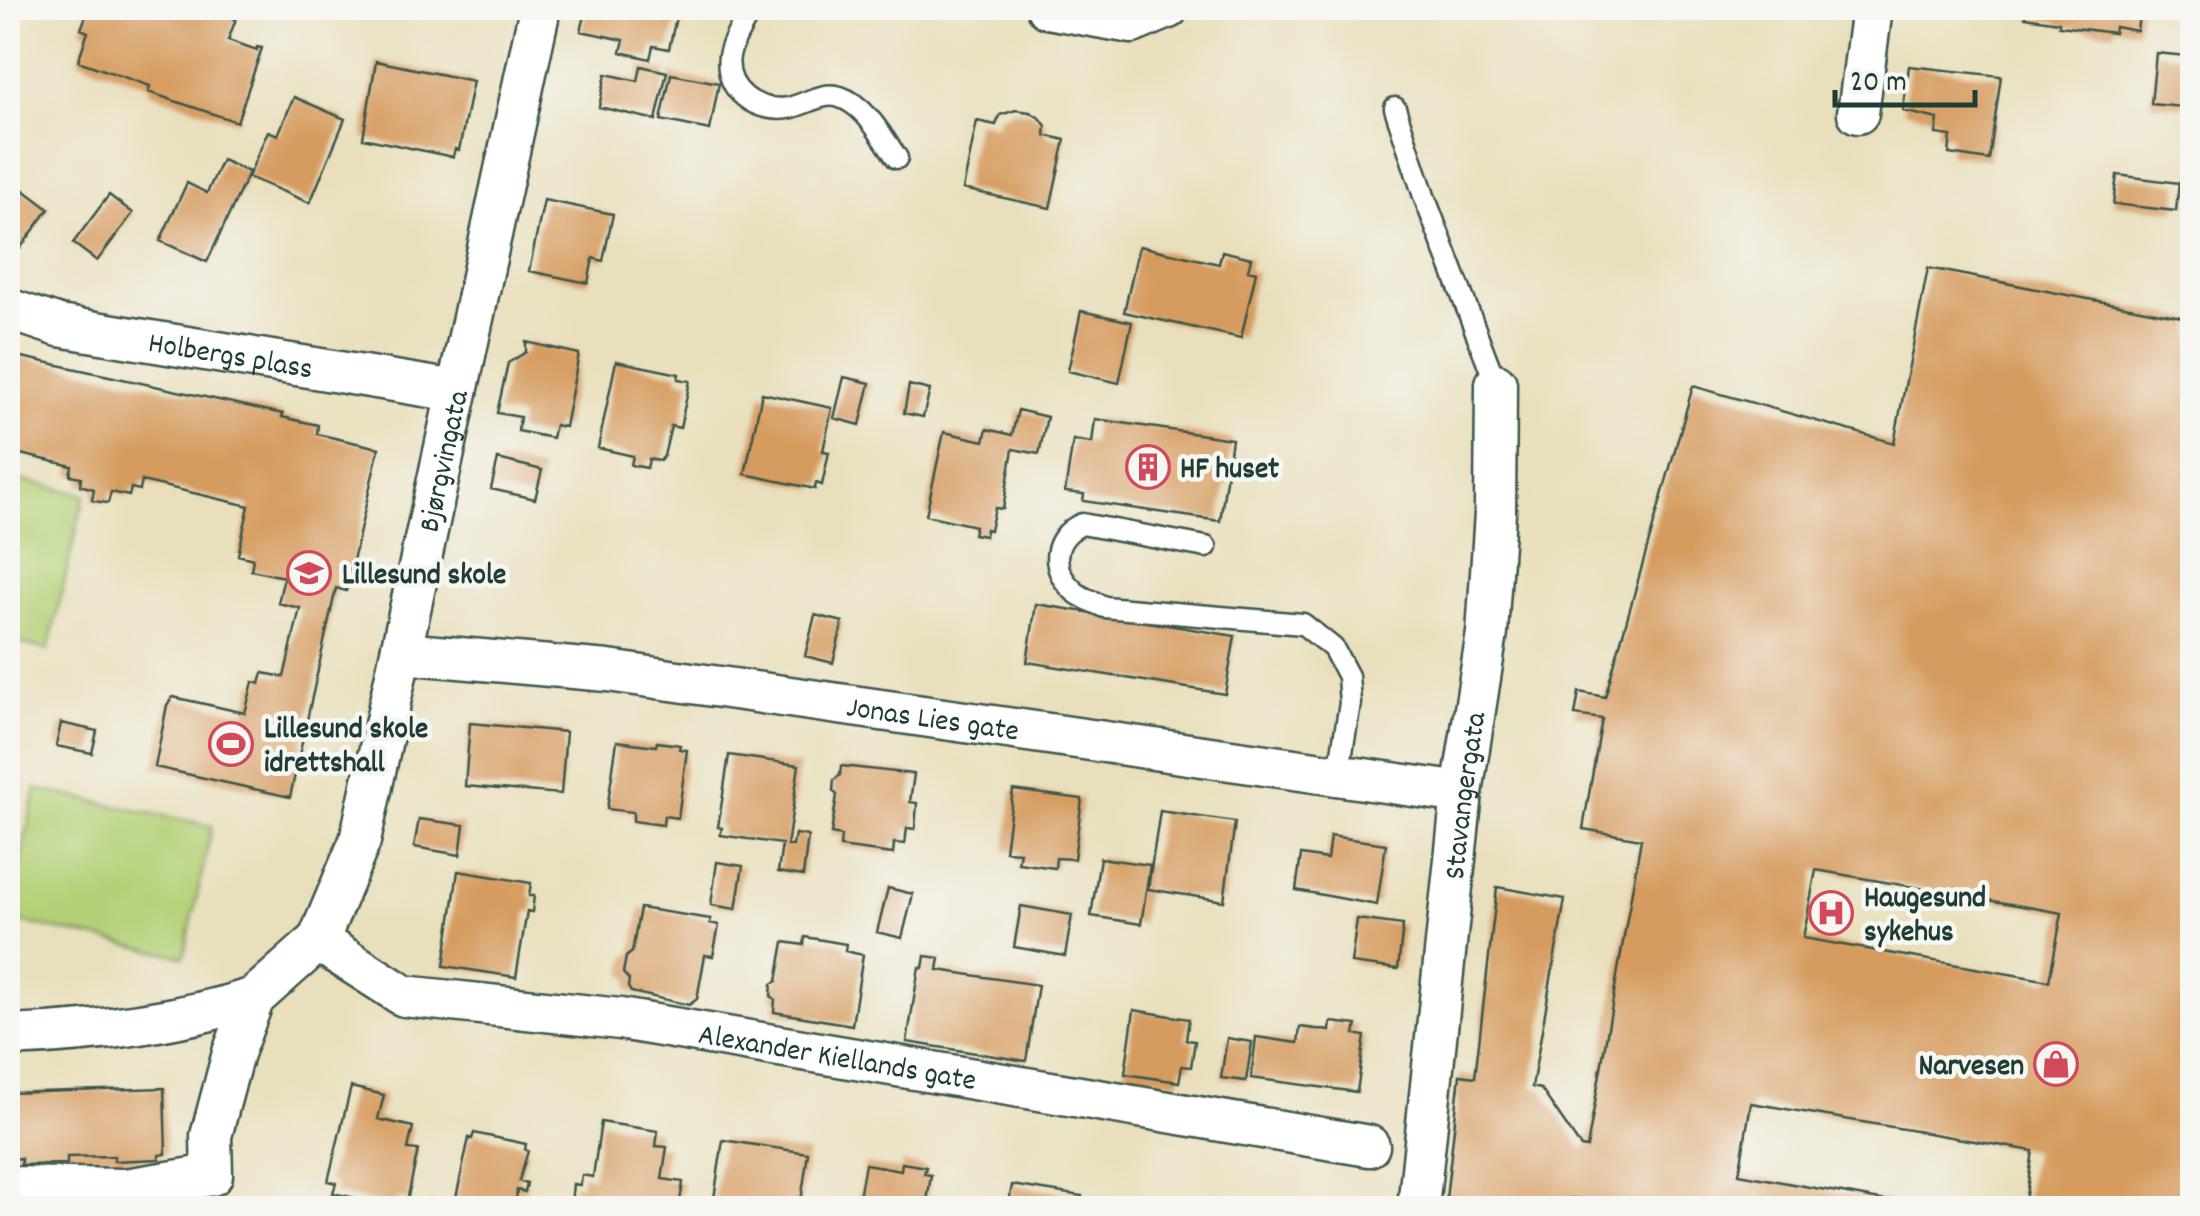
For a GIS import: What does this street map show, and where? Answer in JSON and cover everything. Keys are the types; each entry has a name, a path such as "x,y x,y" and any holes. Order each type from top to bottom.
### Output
{"street":[{"name":"Bjørgvingata","path":"8,1036 85,1031 213,1011 254,998 318,941 360,841 540,8"},
{"path":"1046,8 1132,23 1168,8"},
{"path":"1858,112 1872,8"},
{"name":"Holbergs plass","path":"8,309 59,326 456,390"},
{"name":"Stavangergata","path":"1418,1208 1462,793 1487,633 1495,512 1496,384"},
{"name":"Jonas Lies gate","path":"402,653 608,671 1462,793"},
{"name":"Alexander Kiellands gate","path":"318,941 404,996 620,1019 1368,1146"},
{"name":"Bjørgvingata","path":"8,1187 124,1199 212,1175 211,1136 234,1052 254,998"}],"lane":[{"path":"752,8 729,57 736,88 748,102 769,110 791,108 829,95 843,97 875,127 898,158"},
{"path":"1396,108 1424,196 1496,384"},
{"path":"1206,546 1082,524 1067,530 1057,548 1059,570 1074,592 1104,606 1303,624 1332,648 1348,676 1350,703 1338,777"}],"green space":[{"path":"20,480 85,495 48,650 8,640 8,529"},
{"path":"36,789 212,826 184,957 8,919"}],"building":[{"path":"89,8 203,8 236,19 228,40 257,50 262,48 237,122 148,92 150,86 78,61 88,32 81,29"},
{"path":"587,8 678,8 669,49 653,46 650,59 621,52 624,40 581,31"},
{"path":"2026,8 2140,8 2137,31 2115,27 2114,33 2025,17"},
{"path":"2156,53 2187,56 2183,107 2151,104"},
{"path":"376,61 473,81 459,150 455,149 453,157 363,138"},
{"path":"641,66 667,72 656,120 599,107 606,74 638,81"},
{"path":"1909,66 2001,76 1989,160 1949,154 1951,136 1936,134 1938,119 1903,111"},
{"path":"671,74 719,83 710,130 661,120"},
{"path":"294,97 345,119 310,203 248,177 268,131 278,135"},
{"path":"1016,110 1041,119 1046,126 1045,135 1065,140 1050,208 963,189 977,121 996,125 1000,115"},
{"path":"222,160 249,172 207,262 160,241 187,183 207,193"},
{"path":"2117,175 2179,183 2176,211 2113,204"},
{"path":"8,178 49,209 13,258 8,253"},
{"path":"109,195 133,213 97,261 73,243"},
{"path":"544,200 613,214 603,261 593,258 588,283 529,271"},
{"path":"1139,246 1219,264 1222,251 1251,258 1248,270 1256,272 1241,338 1124,312"},
{"name":"Haugesund sykehus","path":"1928,268 2192,319 2192,1208 2024,1208 2033,1151 1751,1103 1739,1174 1924,1208 1576,1208 1578,1199 1571,1198 1555,1208 1445,1208 1460,1075 1475,1077 1497,887 1565,899 1532,1087 1541,1089 1581,1147 1587,1148 1641,839 1583,829 1602,719 1575,715 1579,692 1605,697 1693,386 1894,443","holes":["1816,870 2062,913 2049,981 1803,938"]},
{"path":"1081,311 1132,322 1119,383 1068,371"},
{"path":"526,342 579,354 565,427 555,425 552,438 518,431 520,417 497,413 508,363 526,352"},
{"name":"Lillesund skole","path":"8,354 283,414 282,417 318,425 317,434 379,448 346,591 336,588 290,797 155,767 167,705 173,697 245,713 253,682 260,684 263,673 284,677 300,608 278,603 284,577 251,570 253,559 238,555 249,506 142,481 140,490 131,488 129,496 111,492 108,503 100,502 92,500 94,489 80,485 81,477 70,475 72,466 8,451"},
{"path":"616,361 679,374 678,379 690,381 680,428 671,426 664,456 660,461 649,459 647,468 631,465 633,456 598,448"},
{"path":"844,377 870,383 860,425 834,418"},
{"path":"909,385 930,390 923,417 904,413"},
{"path":"762,393 832,408 823,451 829,452 822,485 816,483 815,489 745,474"},
{"path":"1018,410 1047,417 1039,454 1013,449 1003,509 995,508 985,536 973,534 975,526 926,515 944,432 984,441 987,429 1012,435"},
{"name":"HF huset","path":"1095,419 1232,439 1220,521 1083,501 1084,494 1065,492 1073,440 1092,443"},
{"path":"498,459 542,470 535,499 491,489"},
{"path":"1036,604 1235,636 1225,694 1027,662"},
{"path":"815,615 843,622 833,663 805,656"},
{"path":"61,723 97,731 92,753 56,746"},
{"path":"470,723 566,732 561,794 465,786"},
{"path":"617,741 656,746 657,742 680,745 679,749 687,750 678,818 664,816 663,825 633,821 633,812 607,809"},
{"path":"729,755 799,765 787,846 793,846 795,834 808,836 803,876 778,872 782,844 720,835"},
{"path":"841,766 914,774 910,802 917,803 915,829 907,828 905,844 894,843 893,854 840,847 841,836 831,834 837,795 833,791 834,780 840,775"},
{"path":"1013,790 1082,799 1074,859 1056,858 1055,868 1018,863 1020,852 1005,851"},
{"path":"1160,811 1235,822 1224,901 1148,889"},
{"path":"419,819 464,825 460,855 414,847"},
{"path":"1330,836 1386,844 1377,905 1296,890 1301,855 1327,859"},
{"path":"1100,858 1150,865 1141,924 1091,916"},
{"path":"717,862 743,866 736,909 711,905"},
{"path":"458,871 531,883 532,912 527,911 516,977 444,966"},
{"path":"888,888 913,894 902,938 877,932"},
{"path":"1021,906 1072,915 1065,956 1014,947"},
{"path":"640,908 711,919 710,923 719,925 713,956 705,955 697,999 689,1005 631,992 628,987 629,980 623,973 626,957 632,952"},
{"path":"1357,919 1403,925 1398,969 1351,963"},
{"path":"805,937 846,944 845,951 863,955 852,1025 774,1012 772,984 777,981 784,942 804,945"},
{"path":"925,956 940,958 938,970 1038,985 1026,1061 907,1042 919,967 923,968"},
{"path":"1134,1010 1189,1019 1186,1040 1195,1041 1191,1067 1182,1066 1179,1082 1125,1074"},
{"path":"1331,1022 1357,1025 1355,1034 1365,1036 1357,1092 1251,1078 1256,1037 1298,1043 1300,1027 1330,1031"},
{"path":"1227,1038 1252,1042 1246,1081 1221,1078"},
{"path":"351,1087 384,1095 378,1119 413,1127 408,1149 418,1150 407,1201 398,1198 395,1207 333,1193 336,1183 328,1181"},
{"path":"164,1088 166,1154 159,1155 159,1159 67,1157 67,1164 21,1165 21,1158 12,1159 10,1093"},
{"path":"601,1122 658,1131 656,1146 667,1147 662,1179 683,1182 679,1208 577,1208 571,1204 573,1184 580,1185 582,1175 593,1177"},
{"path":"474,1133 526,1144 528,1151 519,1181 527,1183 525,1192 517,1190 515,1208 427,1208 429,1201 454,1207 469,1138"},
{"path":"723,1140 808,1153 800,1208 713,1205"},
{"path":"902,1163 926,1167 924,1174 931,1175 926,1208 857,1208 865,1164 901,1170"},
{"path":"1012,1185 1082,1196 1079,1208 1008,1208"}],"place":[{"name":"HF huset","path":"1148,467"},
{"name":"Lillesund skole","path":"309,573"},
{"name":"Lillesund skole idrettshall","path":"231,744"},
{"name":"Haugesund sykehus","path":"1831,913"},
{"name":"Narvesen","path":"2056,1064"}]}
